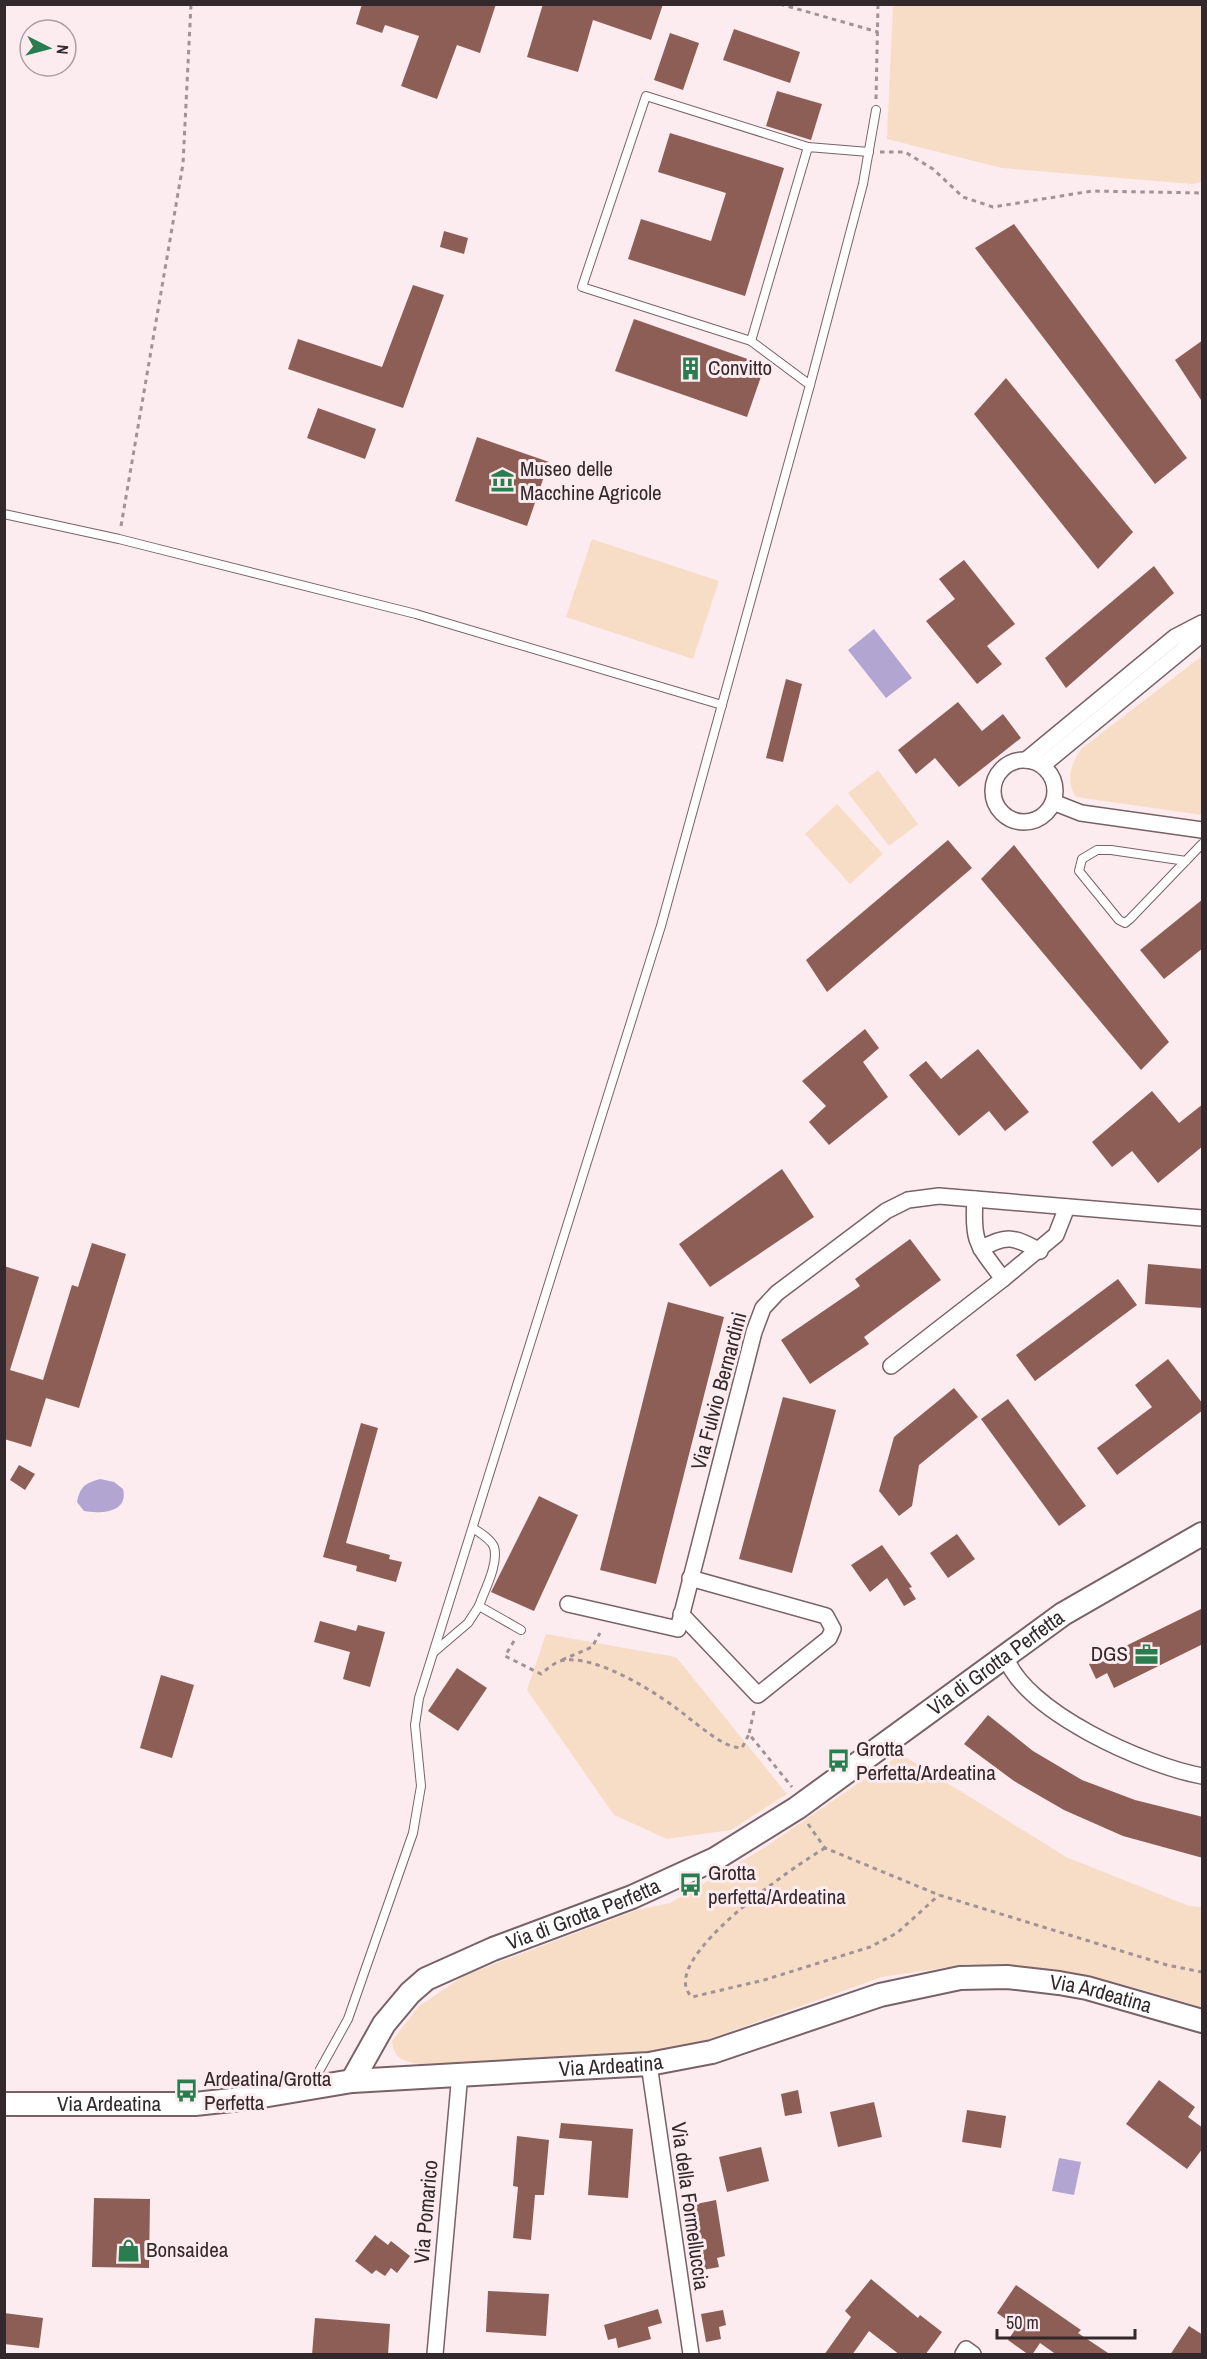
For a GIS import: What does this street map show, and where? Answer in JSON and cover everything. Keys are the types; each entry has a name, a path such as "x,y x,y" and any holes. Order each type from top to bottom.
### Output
{"main road":[{"name":"Via di Grotta Perfetta","path":"352,2081 391,2013 415,1988 432,1976 691,1872 801,1805 1005,1655 1089,1598 1203,1534"},
{"name":"Via Ardeatina","path":"4,2104 173,2105 250,2098 352,2081 460,2073 649,2064 712,2052 872,1998 960,1978 1007,1977 1059,1983 1087,1988 1203,2021"}],"street":[{"path":"1026,760 1043,765 1054,780 1056,789 1053,802 1044,815 1025,822 1015,820 999,809 993,790 995,780 1008,765 1026,760 1181,633 1203,623"},
{"path":"1043,765 1203,634"},
{"path":"1078,716 1088,728"},
{"path":"1053,802 1081,813 1203,830"},
{"name":"Via Fulvio Bernardini","path":"681,1614 754,1332 763,1308 777,1293 886,1211 908,1200 923,1197 975,1199 1203,1218"},
{"path":"975,1199 973,1229 981,1249 1004,1279"},
{"path":"891,1366 1040,1251 1056,1235 1067,1207"},
{"path":"981,1249 998,1239 1006,1238 1018,1240 1040,1251"},
{"path":"681,1614 758,1695 829,1638 833,1629 826,1616 690,1578"},
{"path":"568,1604 678,1629 681,1614"},
{"path":"1005,1655 1012,1672 1026,1689 1088,1731 1152,1761 1203,1776"},
{"name":"Via della Formelluccia","path":"649,2064 690,2355"},
{"name":"Via Pomarico","path":"435,2355 460,2073"},
{"path":"963,2355 966,2349 973,2355"}],"lane":[{"path":"810,385 751,341 582,287 646,96 808,147 869,152"},
{"path":"309,2088 345,2026 413,1833 421,1786 416,1715 433,1653 639,998 810,385 869,152 876,110"},
{"path":"751,341 808,147"},
{"path":"4,514 119,539 416,614 722,705"},
{"path":"1186,861 1097,850 1082,859 1079,871 1119,920 1125,923 1203,844"},
{"path":"433,1653 468,1623 479,1606 493,1563 494,1547 486,1537 473,1528"},
{"path":"479,1606 521,1630"}],"path":[{"path":"119,539 183,164 191,4"},
{"path":"780,4 878,32"},
{"path":"876,110 878,4"},
{"path":"869,152 905,152 933,170 963,197 993,207 1092,191 1203,193"},
{"path":"521,1630 505,1656 541,1674 560,1661 592,1647 600,1633"},
{"path":"560,1661 581,1661 603,1667 654,1691 702,1729 733,1748 742,1748 749,1734 758,1695"},
{"path":"749,1734 801,1805 825,1848 939,1895 1167,1965 1203,1972"},
{"path":"825,1848 793,1867 708,1940 687,1972 688,1993 692,1996 717,1993 870,1947 897,1934 939,1895"}],"shaded area":[{"path":"893,5 1202,5 1202,182 1192,184 1002,168 887,139"},
{"path":"592,539 719,581 693,659 566,617"},
{"path":"874,629 912,678 886,698 848,650"},
{"path":"1202,656 1202,815 1076,797 1070,779 1074,761 1081,749"},
{"path":"878,770 918,824 889,846 848,793"},
{"path":"837,804 883,854 850,884 805,834"},
{"path":"100,1479 114,1482 123,1489 122,1503 105,1512 84,1511 77,1502 80,1492 87,1484"},
{"path":"546,1634 676,1657 787,1794 731,1830 667,1839 614,1815 527,1690"},
{"path":"901,1754 1066,1857 1189,1906 1202,1907 1202,2007 1133,1987 1047,1970 968,1964 882,1977 687,2047 645,2055 419,2064 400,2058 395,2052 392,2041 418,2007 465,1975 637,1910 670,1903 764,1848"},
{"path":"1059,2158 1081,2162 1074,2195 1052,2191"}],"building":[{"path":"362,4 496,4 480,53 457,45 437,99 401,86 419,36 385,25 382,33 356,24"},
{"path":"543,4 663,4 651,40 593,20 578,72 527,57"},
{"path":"734,29 800,52 790,83 723,60"},
{"path":"670,33 699,43 683,90 654,80"},
{"path":"777,91 822,104 811,140 766,126"},
{"path":"670,133 784,168 745,296 628,259 641,219 711,241 726,193 658,172"},
{"path":"1014,224 1187,458 1155,484 975,248"},
{"path":"444,231 468,238 464,254 440,247"},
{"path":"413,285 444,295 403,408 288,369 298,339 382,367"},
{"name":"Convitto","path":"634,319 765,365 747,417 615,371"},
{"path":"1203,340 1203,403 1175,360"},
{"path":"1006,378 1133,532 1098,569 974,414"},
{"path":"318,408 376,429 365,459 307,438"},
{"name":"Museo delle Macchine Agricole","path":"477,437 549,462 527,526 455,501"},
{"path":"964,560 1015,624 987,646 1002,664 977,684 926,621 955,599 939,579"},
{"path":"1154,566 1174,593 1066,688 1045,658"},
{"path":"786,679 802,684 783,762 766,758"},
{"path":"958,702 982,731 1003,714 1021,738 959,787 935,758 916,774 898,750"},
{"path":"948,840 972,868 827,992 806,960"},
{"path":"1014,845 1169,1042 1141,1070 981,879"},
{"path":"1203,899 1203,948 1164,979 1140,950"},
{"path":"865,1029 879,1048 863,1062 888,1097 829,1145 809,1122 826,1106 802,1081"},
{"path":"978,1049 1029,1112 1005,1131 989,1111 959,1136 909,1075 926,1061 941,1079"},
{"path":"1152,1091 1179,1123 1203,1104 1203,1146 1158,1183 1132,1151 1112,1167 1092,1142"},
{"path":"782,1169 814,1217 710,1287 679,1244"},
{"path":"910,1239 941,1280 864,1337 869,1344 810,1384 781,1340 860,1286 855,1279"},
{"path":"92,1243 126,1254 79,1408 46,1398 31,1447 4,1439 4,1266 39,1277 10,1370 43,1380 72,1285 78,1287"},
{"path":"1148,1264 1203,1269 1203,1308 1145,1304"},
{"path":"1118,1279 1137,1305 1035,1381 1016,1355"},
{"path":"668,1302 724,1317 656,1584 600,1570"},
{"path":"1168,1359 1203,1404 1203,1410 1117,1475 1097,1448 1152,1407 1135,1385"},
{"path":"954,1388 978,1417 919,1465 912,1506 899,1516 879,1491 894,1437"},
{"path":"783,1397 836,1410 792,1573 739,1559"},
{"path":"1008,1399 1086,1506 1059,1526 981,1419"},
{"path":"361,1423 378,1428 346,1543 390,1555 389,1559 402,1562 396,1582 356,1571 357,1566 323,1557"},
{"path":"19,1465 35,1474 25,1490 10,1480"},
{"path":"539,1496 578,1515 534,1611 491,1592"},
{"path":"957,1534 975,1559 948,1578 930,1553"},
{"path":"882,1545 912,1587 909,1588 916,1599 904,1606 887,1578 870,1592 851,1565"},
{"name":"DGS","path":"1203,1608 1203,1644 1114,1688 1107,1673 1096,1679 1089,1664"},
{"path":"320,1621 356,1631 358,1625 385,1632 370,1687 343,1679 350,1652 314,1642"},
{"path":"457,1668 487,1688 458,1731 428,1711"},
{"path":"161,1675 194,1685 172,1758 140,1748"},
{"path":"988,1715 1033,1751 1082,1780 1135,1800 1203,1817 1203,1858 1123,1836 1064,1810 1014,1781 964,1744"},
{"path":"1159,2080 1195,2107 1188,2117 1203,2128 1203,2148 1187,2169 1126,2124"},
{"path":"798,2090 802,2113 785,2116 781,2094"},
{"path":"874,2102 882,2137 838,2147 830,2112"},
{"path":"967,2110 1006,2116 1001,2148 962,2142"},
{"path":"561,2123 633,2129 628,2198 588,2195 592,2141 559,2138"},
{"path":"517,2136 549,2140 544,2195 535,2195 531,2240 513,2238 518,2187 513,2186"},
{"path":"761,2147 769,2181 727,2192 719,2157"},
{"path":"94,2198 150,2199 149,2268 92,2267"},
{"path":"716,2200 725,2256 717,2258 719,2267 703,2270 691,2205"},
{"path":"375,2235 388,2245 391,2241 410,2256 397,2273 391,2268 385,2276 376,2270 372,2274 355,2261"},
{"path":"871,2279 918,2318 920,2315 942,2332 925,2355 900,2355 869,2331 852,2355 824,2355 851,2317 845,2311"},
{"path":"1016,2285 1081,2330 1078,2333 1111,2355 1057,2355 1040,2343 1032,2355 1029,2355 1008,2340 1017,2327 997,2313"},
{"path":"488,2291 549,2294 546,2336 486,2332"},
{"path":"658,2309 662,2323 648,2327 651,2339 618,2348 616,2338 608,2340 604,2325"},
{"path":"723,2310 726,2325 719,2327 721,2339 706,2342 701,2314"},
{"path":"4,2313 43,2318 39,2348 4,2344"},
{"path":"315,2318 390,2324 388,2355 312,2355"},
{"path":"1189,2326 1203,2335 1203,2355 1170,2355"}],"place":[{"name":"Convitto","path":"690,368"},
{"name":"Museo delle Macchine Agricole","path":"502,481"},
{"name":"DGS","path":"1146,1654"},
{"name":"Grotta Perfetta/Ardeatina","path":"838,1761"},
{"name":"Grotta perfetta/Ardeatina","path":"690,1885"},
{"name":"Ardeatina/Grotta Perfetta","path":"186,2091"},
{"name":"Bonsaidea","path":"128,2250"}]}
